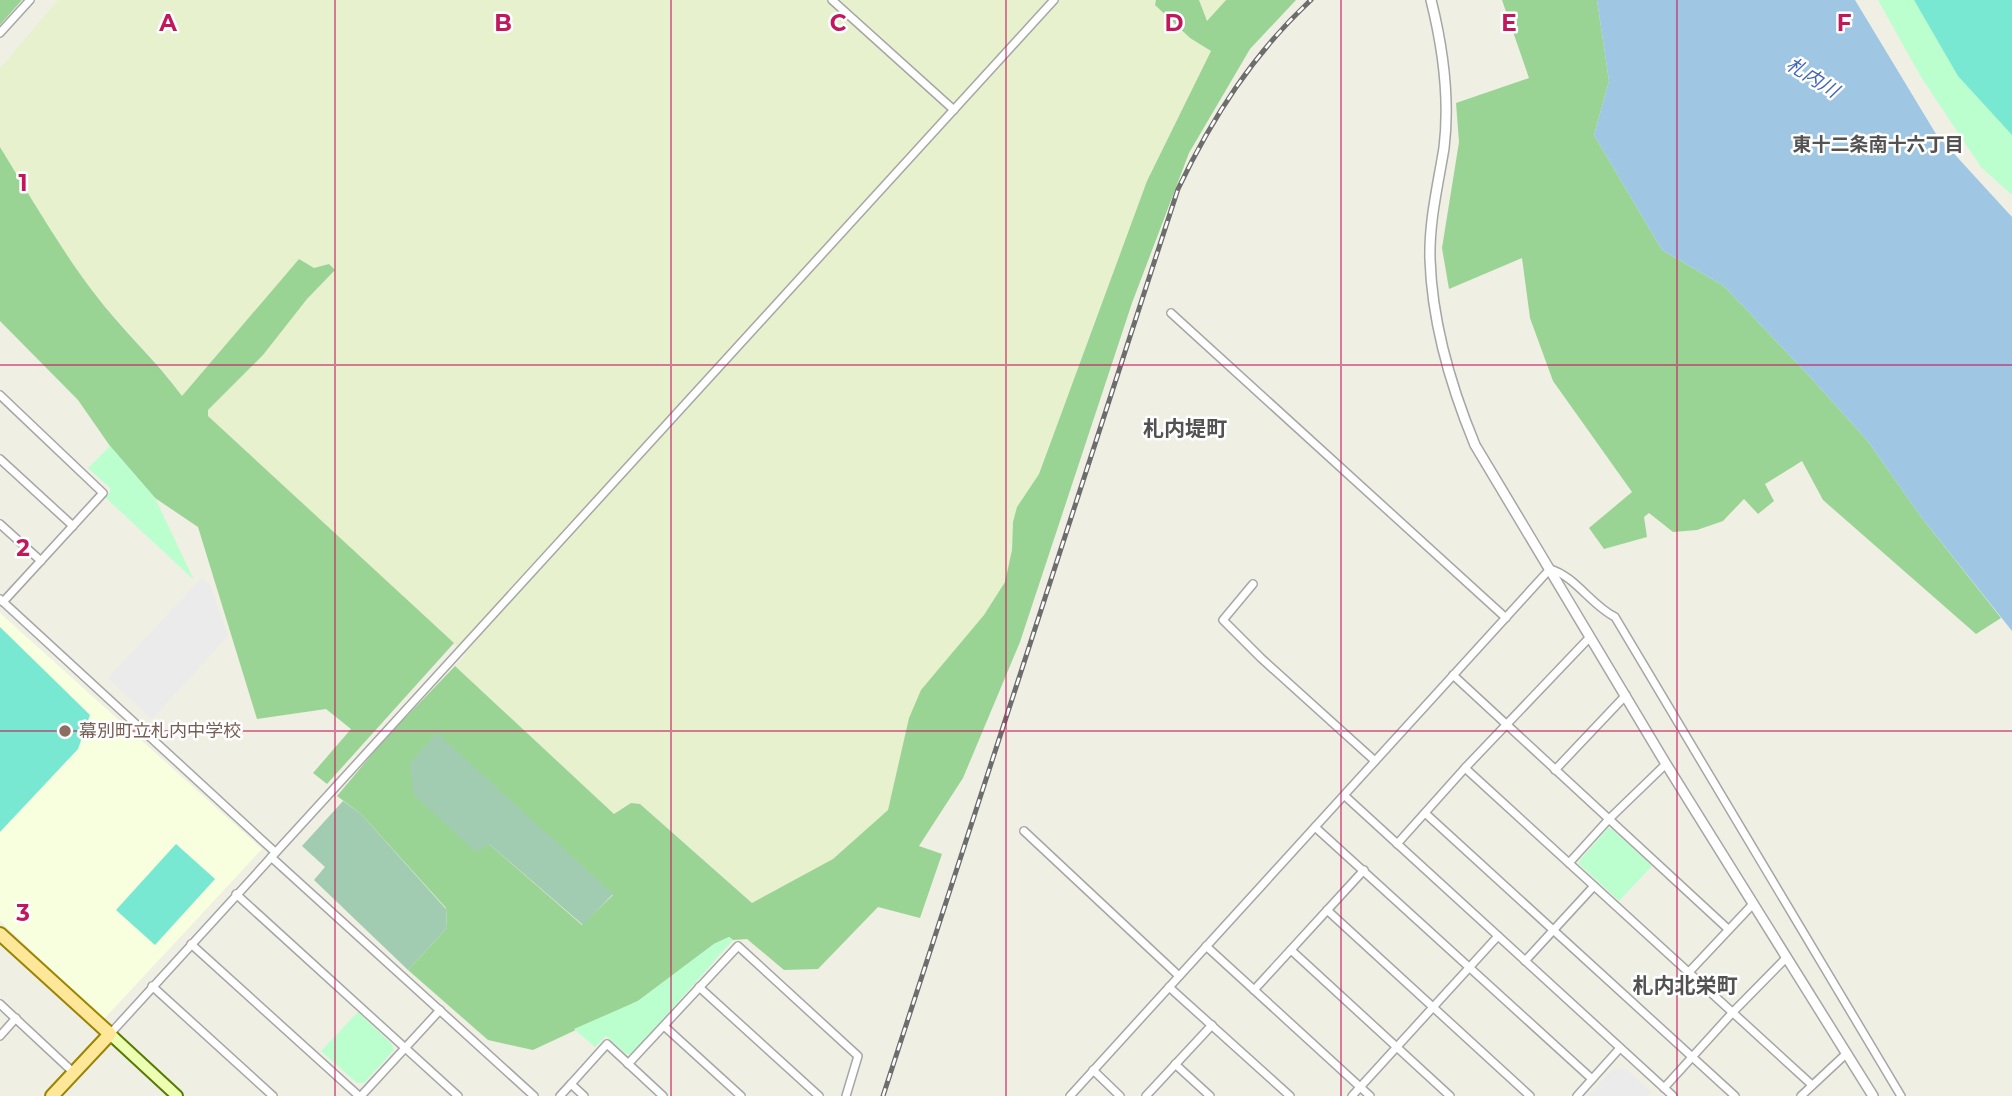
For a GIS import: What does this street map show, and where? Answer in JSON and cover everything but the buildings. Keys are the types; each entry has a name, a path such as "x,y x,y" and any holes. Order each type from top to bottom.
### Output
{"main road":[{"path":"0,934 110,1034 170,1094"},
{"path":"52,1096 110,1034"}],"street":[{"path":"0,33 30,0"},
{"path":"832,0 954,110"},
{"path":"110,1034 1054,0"},
{"path":"1431,0 1441,42 1446,104 1444,145 1435,200 1430,258 1444,352 1455,397 1475,445 1666,764 1872,1096"},
{"path":"1171,313 1506,618"},
{"path":"0,395 103,493 1,601 534,1096"},
{"path":"0,459 73,526"},
{"path":"0,523 41,561"},
{"path":"1070,1096 1550,569"},
{"path":"1550,569 1562,572 1600,610 1615,617 1901,1096"},
{"path":"1253,584 1223,620 1375,761"},
{"path":"1397,844 1506,724 1590,637"},
{"path":"1453,675 1728,929"},
{"path":"1555,770 1626,695"},
{"path":"1569,863 1609,819 1666,764"},
{"path":"1465,768 1812,1084"},
{"path":"1345,796 1673,1096"},
{"path":"1425,813 1735,1096"},
{"path":"1315,827 1592,1079"},
{"path":"1024,831 1179,975"},
{"path":"1254,990 1364,870"},
{"path":"1525,961 1594,886"},
{"path":"236,894 458,1096"},
{"path":"1689,972 1754,904"},
{"path":"1327,910 1530,1096"},
{"path":"1352,1096 1498,936"},
{"path":"191,944 360,1096 440,1010"},
{"path":"628,1064 737,946 858,1056 846,1096"},
{"path":"1206,946 1370,1096"},
{"path":"1291,950 1450,1096"},
{"path":"1664,1088 1787,957"},
{"path":"152,986 273,1096"},
{"path":"699,987 819,1096"},
{"path":"1169,987 1290,1096"},
{"path":"0,1004 74,1073"},
{"path":"0,1035 16,1018"},
{"path":"1146,1096 1212,1025"},
{"path":"664,1026 741,1096"},
{"path":"560,1096 607,1044 663,1096"},
{"path":"1577,1096 1620,1048"},
{"path":"1801,1096 1847,1053"},
{"path":"1175,1064 1210,1096"},
{"path":"1093,1070 1120,1096"},
{"path":"571,1084 584,1096"}],"shaded area":[{"path":"58,0 1156,0 1155,5 1190,38 1212,50 1147,181 1039,474 1017,507 1005,582 909,718 888,810 833,859 753,903 640,804 631,803 614,814 455,666 466,655 208,416 208,410 263,355 307,299 335,270 329,264 314,268 299,259 182,396 95,295 54,236 0,147 0,68"},
{"path":"1199,0 1226,0 1207,22"},
{"path":"1914,0 2012,0 2012,135 1958,76"},
{"path":"202,578 210,585 228,636 152,719 108,678"},
{"name":"幕別町立札内中学校","path":"0,613 262,849 104,1019 0,921"},
{"path":"0,627 90,715 78,749 0,832"},
{"path":"437,733 613,894 583,925 489,844 476,852 413,794 410,763"},
{"path":"343,801 361,814 446,909 447,928 408,970 314,880 325,867 302,846"},
{"path":"176,844 215,879 155,945 116,910"},
{"path":"1626,1069 1651,1092 1648,1096 1588,1096 1612,1070"}],"green space":[{"path":"0,0 22,0 0,25"},
{"path":"1156,0 1199,0 1207,21 1226,0 1296,0 1250,49 1189,153 1132,303 1020,642 963,778 919,846 942,854 920,918 878,907 818,969 784,970 747,939 733,940 729,937 714,944 638,1001 533,1050 488,1040 408,970 447,928 446,908 361,814 337,796 383,741 455,666 614,814 631,803 640,804 752,903 833,859 888,810 909,718 921,690 984,615 1005,582 1017,507 1039,474 1147,181 1211,51 1190,38 1155,5","holes":["489,844 613,895 582,925"]},
{"path":"1502,0 1597,0 1609,81 1594,135 1662,250 1724,286 1811,378 1867,440 1922,518 2001,618 1976,634 1823,500 1802,461 1765,484 1774,501 1758,514 1744,499 1723,521 1697,530 1673,532 1649,513 1644,517 1647,537 1604,549 1589,528 1632,492 1553,381 1530,318 1522,258 1449,289 1442,248 1459,142 1456,103 1529,78"},
{"path":"1878,0 2012,0 2012,195 1981,167 1921,77"},
{"path":"0,147 81,276 182,396 299,259 314,268 329,264 335,270 307,299 263,355 208,410 208,416 454,643 327,784 313,773 351,729 326,709 257,719 198,527 155,498 110,446 78,400 0,321"},
{"path":"110,446 155,498 194,580 105,497 110,488 88,468"},
{"path":"1608,828 1652,866 1619,901 1579,864"},
{"path":"729,937 733,940 632,1054 626,1054 606,1036 595,1047 574,1029 638,1001 714,944"},
{"path":"358,1012 392,1044 394,1050 364,1083 357,1083 321,1051"}],"water":[{"name":"札内川","path":"1597,0 1855,0 1936,134 2012,217 2012,631 1922,518 1867,440 1811,378 1724,286 1662,250 1594,135 1609,81"}],"railway":[{"path":"883,1096 1178,189 1205,137 1252,65 1311,0"}],"place":[{"name":"幕別町立札内中学校","path":"65,731"}],"district":[{"name":"東十二条南十六丁目","path":"1878,144"},
{"name":"札内堤町","path":"1185,429"},
{"name":"札内北栄町","path":"1685,986"}]}
